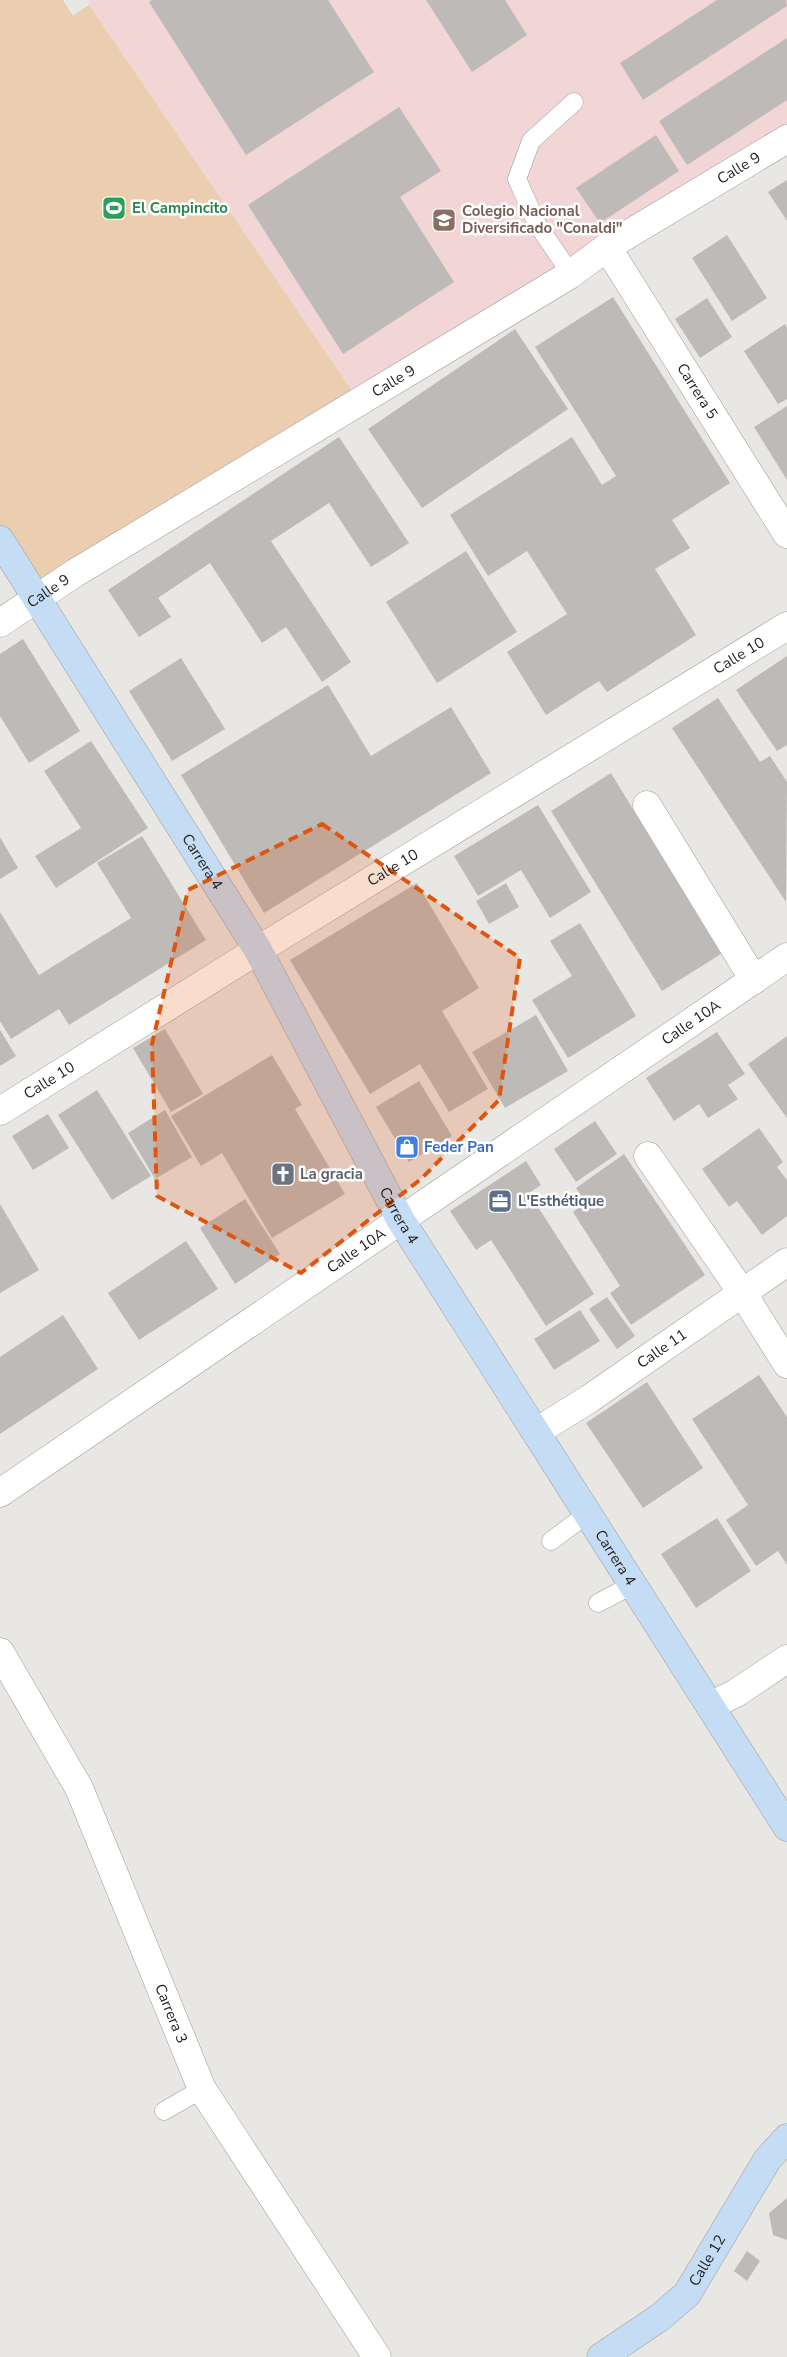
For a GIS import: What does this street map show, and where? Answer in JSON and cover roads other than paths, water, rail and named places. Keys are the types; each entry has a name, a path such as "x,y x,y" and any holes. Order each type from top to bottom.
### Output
{"street":[{"name":"Calle 9","path":"0,623 75,573 571,274 608,246 787,139"},
{"name":"Carrera 5","path":"608,246 787,534"},
{"name":"Carrera 4","path":"0,540 258,950 400,1219 787,1827"},
{"name":"Calle 10","path":"0,1111 258,950 787,626"},
{"path":"647,805 754,980"},
{"name":"Calle 10A","path":"0,1493 787,957"},
{"path":"648,1156 743,1294 787,1364"},
{"name":"Calle 11","path":"536,1432 743,1294 787,1262"},
{"name":"Carrera 3","path":"0,1652 80,1788 202,2089 377,2357"},
{"path":"710,1706 736,1692 787,1659"},
{"name":"Calle 12","path":"601,2357 659,2318 687,2294 767,2160 787,2138"}],"lane":[{"path":"571,274 536,224 517,179 531,141 574,102"},
{"path":"551,1541 587,1514"},
{"path":"598,1603 632,1585"},
{"path":"164,2111 202,2089"}],"place":[{"name":"El Campincito","path":"114,208"},
{"name":"Colegio Nacional Diversificado \"Conaldi\"","path":"444,220"},
{"name":"Feder Pan","path":"407,1147"},
{"name":"La gracia","path":"283,1174"},
{"name":"L'Esthétique","path":"500,1201"}]}
